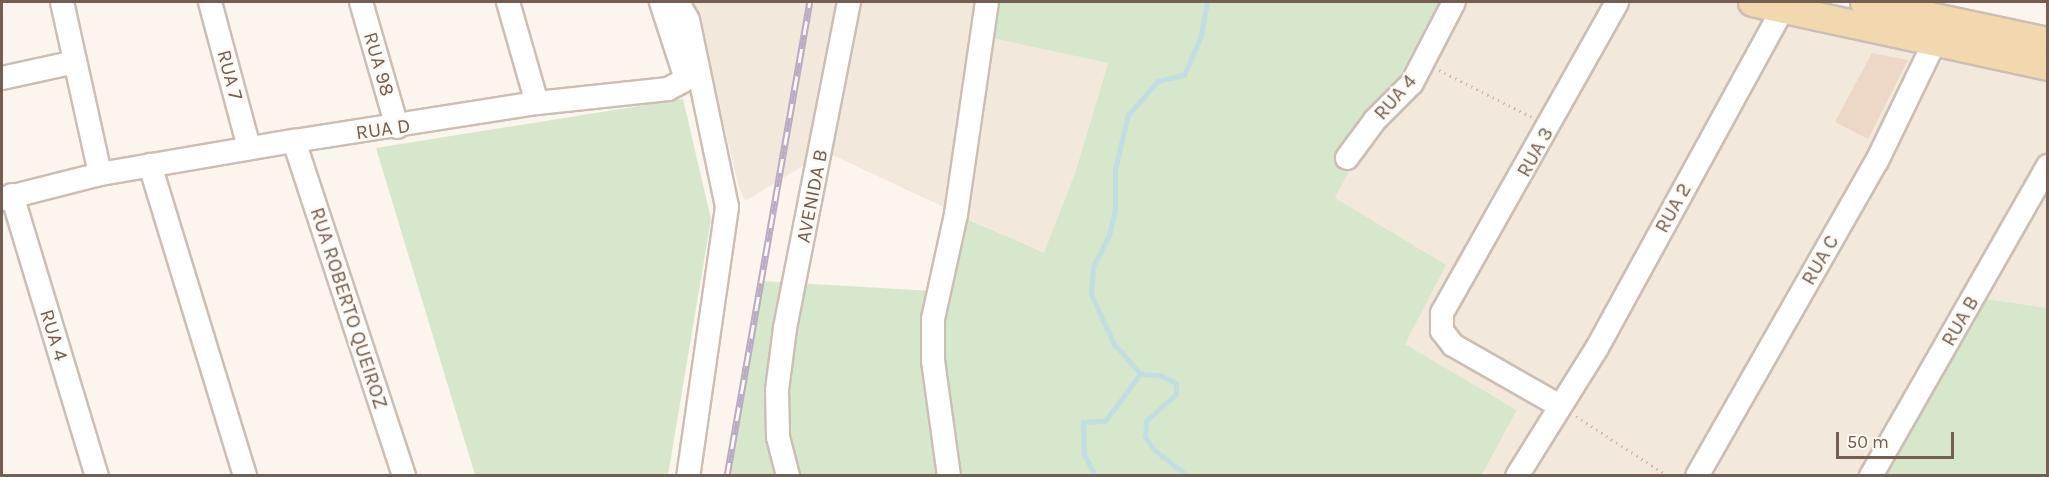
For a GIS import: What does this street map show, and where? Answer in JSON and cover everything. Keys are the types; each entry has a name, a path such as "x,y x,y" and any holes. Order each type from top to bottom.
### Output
{"main road":[{"path":"1752,2 1783,8 1943,20 2048,66"},
{"path":"1864,2 2048,41"}],"street":[{"path":"62,2 100,174"},
{"name":"RUA 7","path":"210,2 249,148"},
{"name":"RUA 98","path":"361,2 397,127"},
{"path":"508,2 537,103"},
{"name":"RUA D","path":"7,197 100,174 249,148 397,127 537,103 668,89 683,81 684,71 662,2"},
{"path":"672,2 681,8 688,20 728,207 688,476"},
{"name":"AVENIDA B","path":"788,476 778,437 777,390 785,328 849,2"},
{"path":"949,476 933,361 933,319 956,214 987,2"},
{"name":"RUA 4","path":"1347,158 1375,120 1412,83 1455,2"},
{"name":"RUA 3","path":"1558,405 1445,338 1440,323 1448,298 1550,126 1617,2"},
{"name":"RUA 2","path":"1517,476 1558,405 1597,348 1783,8"},
{"name":"RUA C","path":"1697,476 1876,161 1943,20"},
{"path":"2,78 75,62"},
{"name":"RUA ROBERTO QUEIROZ","path":"294,141 404,476"},
{"path":"150,165 245,476"},
{"name":"RUA B","path":"1870,476 2048,166"},
{"name":"RUA 4","path":"7,197 97,476"}],"path":[{"path":"1423,61 1550,126"},
{"path":"1558,405 1668,476"}],"shaded area":[{"path":"694,2 1000,2 993,38 1108,63 1075,173 1044,254 826,152 745,201 739,187"},
{"path":"1439,2 1752,2 2047,66 2047,308 1987,299 1884,475 1492,476 1484,472 1517,410 1405,344 1335,198"}],"green space":[{"path":"1000,2 1439,2 1335,198 1446,265 1405,344 1517,410 1482,475 727,476 762,281 950,292 963,217 1044,253 1075,173 1108,63 992,38"},
{"path":"683,99 711,219 668,475 475,475 376,148"},
{"path":"1987,299 2047,308 2047,475 1884,476"}],"building":[{"path":"1872,53 1908,60 1868,139 1835,122"}],"waterway":[{"path":"1187,476 1154,450 1145,437 1146,421 1176,394 1176,384 1161,376 1140,374 1114,344 1091,295 1093,267 1109,235 1115,211 1115,169 1128,115 1158,81 1184,75 1201,36 1207,2"},
{"path":"1095,476 1084,454 1083,422 1105,421 1140,374"}],"railway":[{"path":"727,476 810,2"}]}
